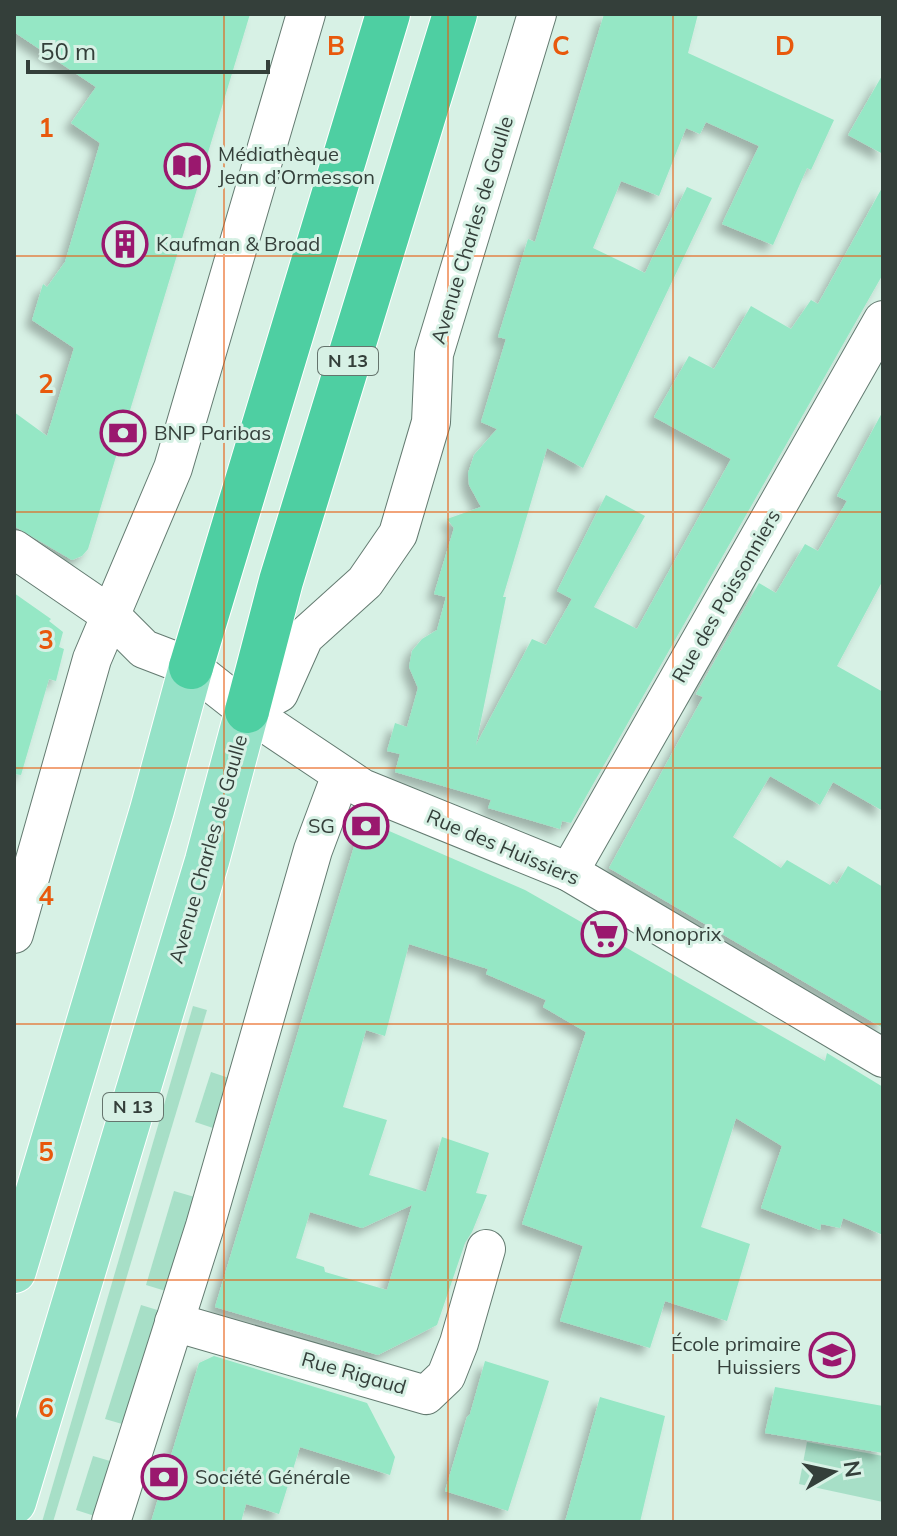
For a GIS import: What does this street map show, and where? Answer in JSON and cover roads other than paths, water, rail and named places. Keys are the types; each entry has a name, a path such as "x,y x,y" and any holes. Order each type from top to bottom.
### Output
{"highway":[{"name":"N 13","path":"191,667 388,14"},
{"name":"N 13","path":"247,711 281,581 455,14"}],"main road":[{"name":"N 13","path":"14,1271 152,810 191,667"},
{"name":"Avenue Charles de Gaulle","path":"14,1502 207,861 247,711"}],"street":[{"path":"14,934 92,659 173,468 306,14"},
{"name":"Avenue Charles de Gaulle","path":"247,711 279,693 304,637 365,582 398,534 431,422 434,354 537,14"},
{"name":"Rue des Poissonniers","path":"569,872 883,320"},
{"name":"Rue des Huissiers","path":"14,549 109,614 144,649 191,667 247,711 341,775 379,796 569,872 883,1058"},
{"path":"111,1522 214,1195 313,850 341,775"},
{"name":"Rue Rigaud","path":"174,1322 426,1395 446,1376 459,1343 486,1249"}],"place":[{"name":"Médiathèque Jean d’Ormesson","path":"187,166"},
{"name":"Kaufman & Broad","path":"125,244"},
{"name":"BNP Paribas","path":"123,433"},
{"name":"SG","path":"366,826"},
{"name":"Monoprix","path":"604,934"},
{"name":"École primaire Huissiers","path":"832,1355"},
{"name":"Société Générale","path":"164,1477"}]}
